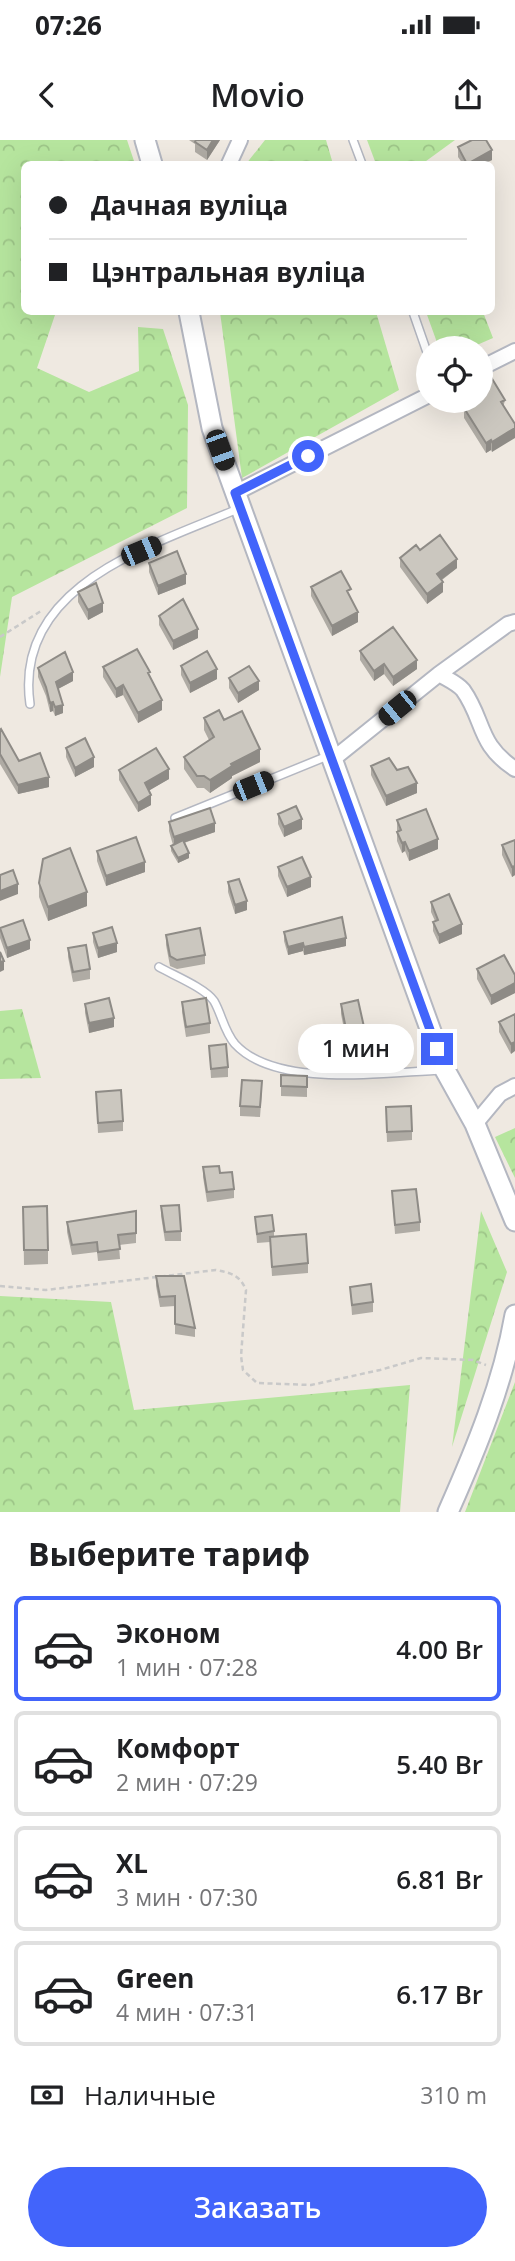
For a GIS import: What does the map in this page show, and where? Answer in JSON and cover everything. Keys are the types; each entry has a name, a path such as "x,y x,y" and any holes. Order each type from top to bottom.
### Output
{"street":[{"path":"145,140 151,161"},
{"path":"230,161 240,140"},
{"path":"190,315 212,428 444,1070 475,1124 515,1221"},
{"path":"493,362 515,351"},
{"path":"238,500 416,402"},
{"path":"332,757 439,674 511,623"},
{"path":"439,674 464,692 489,746 515,769"},
{"path":"475,1124 500,1094 515,1086"},
{"path":"448,1512 470,1461 502,1371 515,1315"}],"lane":[{"path":"353,140 361,161"},
{"path":"414,315 421,336"},
{"path":"30,704 27,681 31,656 49,619 72,591 116,561 238,500"},
{"path":"175,818 332,757"},
{"path":"159,967 210,995 225,1030 236,1045 271,1066 299,1074 444,1070"}],"path":[{"path":"0,637 41,611"},
{"path":"0,1286 46,1290 216,1270 232,1273 242,1280 246,1290 241,1356 243,1370 257,1383 311,1385 421,1358 473,1360 502,1371"}],"green space":[{"path":"0,140 127,140 134,161 21,161 21,315 55,315 37,368 89,392 139,371 138,327 163,329 188,405 187,508 12,597 0,677"},
{"path":"265,140 326,140 332,161 248,161"},
{"path":"367,140 455,140 426,161 375,161"},
{"path":"220,315 377,315 399,390 242,478"},
{"path":"427,315 484,315 492,336 435,336"},
{"path":"22,1009 41,1078 0,1079 0,1011"},
{"path":"515,1128 515,1178 495,1137"},
{"path":"481,1211 507,1272 452,1447"},
{"path":"0,1296 111,1302 134,1410 410,1385 400,1512 0,1512"},
{"path":"515,1382 515,1512 465,1512"}],"building":[{"path":"213,140 207,150 195,142"},
{"path":"472,140 486,140 492,150 472,161 465,161 458,147"},
{"path":"493,380 505,400 501,402 515,428 486,443 467,413 493,413"},
{"path":"440,535 457,559 437,574 443,582 427,594 400,558 416,545 420,550"},
{"path":"177,551 186,574 158,586 149,563"},
{"path":"341,571 351,589 347,591 358,612 332,626 311,587"},
{"path":"96,583 103,603 88,610 78,592"},
{"path":"183,599 198,629 173,641 159,616"},
{"path":"393,627 417,660 393,677 384,664 374,671 360,651"},
{"path":"137,649 162,700 138,713 123,685 116,689 103,667"},
{"path":"207,651 217,669 190,683 181,666"},
{"path":"65,652 73,672 56,682 63,705 55,707 53,702 50,703 38,668"},
{"path":"249,666 259,681 238,693 229,678"},
{"path":"219,710 224,720 242,711 260,749 231,764 232,766 210,780 197,776 184,757 214,737 204,718"},
{"path":"1,729 19,761 40,753 49,777 18,785 0,754"},
{"path":"85,738 94,757 75,768 66,748"},
{"path":"156,748 169,769 145,783 151,795 138,803 119,770"},
{"path":"389,758 397,770 408,767 417,783 386,796 371,766"},
{"path":"296,806 302,819 284,827 278,814"},
{"path":"210,808 215,823 174,837 169,822"},
{"path":"426,809 438,839 409,851 397,832 401,830 397,820"},
{"path":"136,837 145,862 106,876 97,851"},
{"path":"183,840 189,853 178,858 171,846"},
{"path":"515,840 515,866 512,867 502,845"},
{"path":"70,848 87,892 48,907 39,883 43,859"},
{"path":"302,857 311,877 287,887 278,867"},
{"path":"13,870 18,884 0,891 0,875"},
{"path":"239,879 247,901 235,905 228,882"},
{"path":"449,894 462,924 439,935 433,922 438,920 431,902"},
{"path":"342,917 346,938 304,947 303,943 288,947 284,932"},
{"path":"23,920 30,940 7,948 0,928"},
{"path":"112,927 117,943 98,948 93,933"},
{"path":"200,928 205,955 177,960 170,956 166,935"},
{"path":"86,945 90,969 73,972 68,948"},
{"path":"504,955 515,975 515,983 491,996 477,969"},
{"path":"109,998 114,1018 89,1023 85,1004"},
{"path":"206,998 210,1023 186,1027 182,1002"},
{"path":"358,1000 366,1036 378,1033 382,1048 357,1054 350,1028 346,1029 341,1004"},
{"path":"515,1014 515,1042 511,1044 499,1022"},
{"path":"226,1044 228,1067 211,1069 209,1046"},
{"path":"281,1075 307,1076 307,1087 281,1086"},
{"path":"242,1080 262,1081 260,1107 240,1106"},
{"path":"121,1090 123,1121 98,1123 96,1092"},
{"path":"411,1106 412,1131 387,1132 386,1107"},
{"path":"219,1166 220,1173 232,1172 234,1189 207,1192 203,1167"},
{"path":"416,1189 420,1222 395,1225 392,1191"},
{"path":"179,1205 181,1231 165,1232 161,1206"},
{"path":"47,1206 48,1250 24,1250 23,1207"},
{"path":"136,1211 136,1233 118,1235 120,1249 98,1252 97,1242 72,1245 67,1222"},
{"path":"272,1215 274,1231 257,1234 255,1217"},
{"path":"306,1234 308,1263 272,1267 270,1237"},
{"path":"156,1276 184,1276 195,1328 175,1324 175,1296 160,1297"},
{"path":"371,1284 373,1302 352,1305 350,1287"}],"route":[{"path":"308,456 235,493 437,1049"}]}
